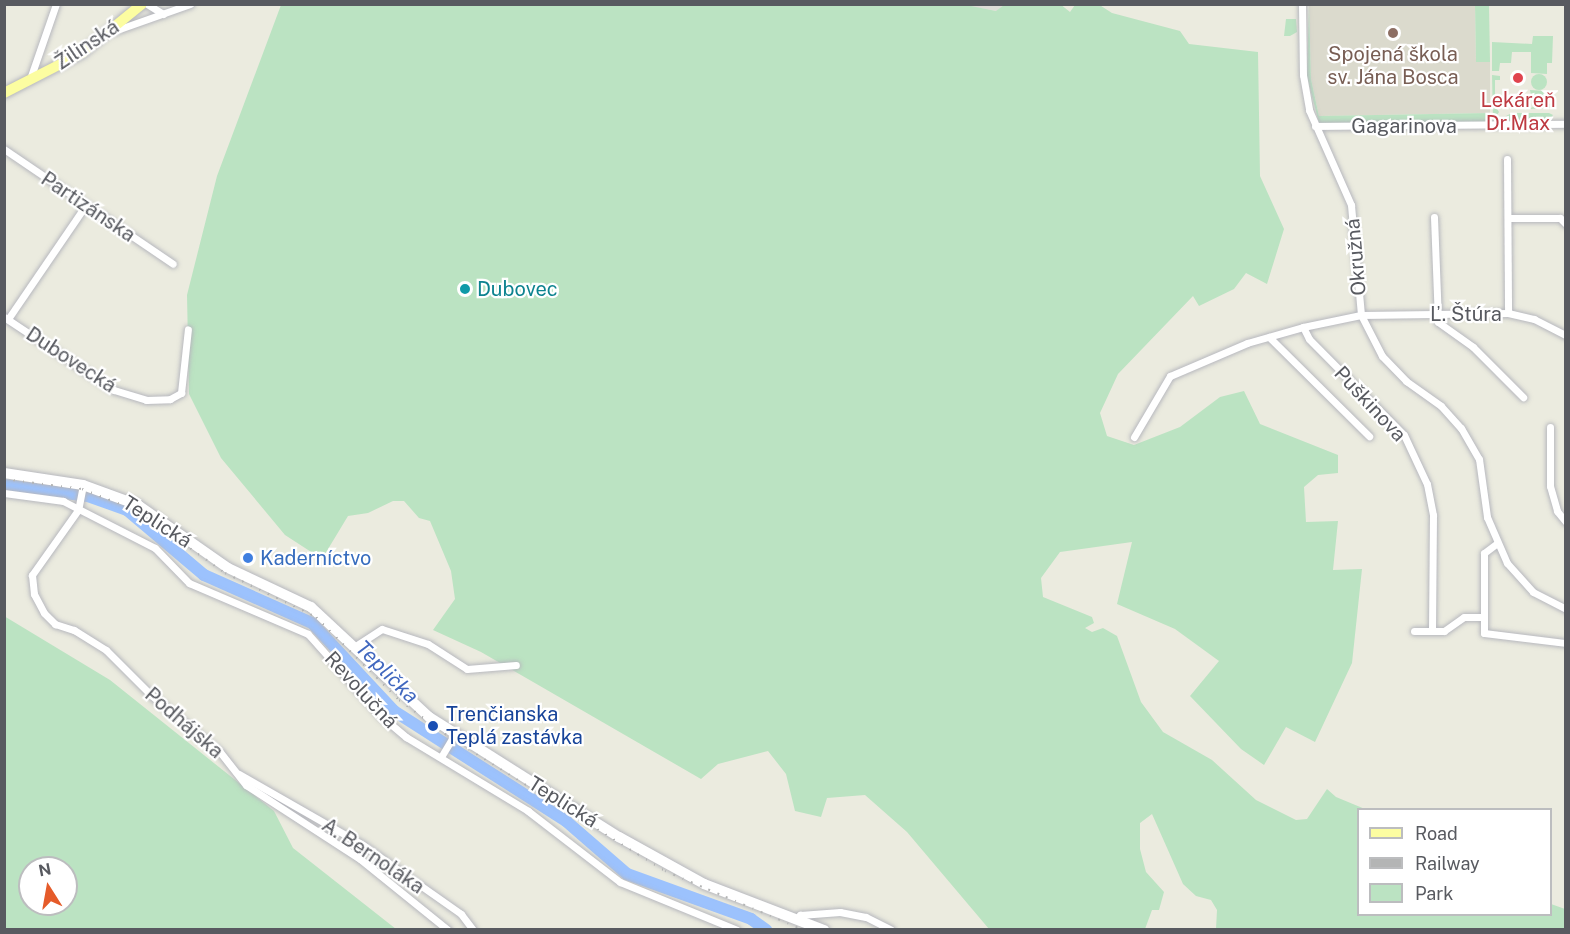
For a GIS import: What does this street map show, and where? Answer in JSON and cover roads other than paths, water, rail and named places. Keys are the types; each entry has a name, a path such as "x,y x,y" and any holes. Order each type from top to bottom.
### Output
{"main road":[{"name":"Žilinská","path":"4,93 29,81 111,32 142,4"},
{"name":"Teplická","path":"4,473 82,488 138,506 228,568 311,607 405,697 453,738 676,870 824,930"}],"street":[{"name":"Žilinská","path":"29,81 56,4"},
{"path":"147,4 163,14"},
{"path":"111,32 190,4"},
{"name":"Okružná","path":"1302,4 1303,75 1314,126 1351,205 1361,315 1382,356 1406,381 1442,406 1461,428 1479,459 1487,517 1496,544 1521,581 1566,609"},
{"name":"Gagarinova","path":"1314,126 1566,124"},
{"name":"Partizánska","path":"4,148 85,206 173,264"},
{"path":"1507,159 1508,313"},
{"path":"6,318 85,206"},
{"path":"1434,217 1438,322 1488,361 1523,397"},
{"path":"1508,218 1560,218 1566,224"},
{"name":"Ľ. Štúra","path":"1134,437 1170,376 1269,337 1303,327 1361,315 1508,313 1534,319 1566,335"},
{"name":"Dubovecká","path":"6,318 114,390 146,400 170,399 181,393 185,382 188,329"},
{"name":"Puškinova","path":"1303,327 1309,339 1404,435 1427,483 1432,515 1432,631"},
{"path":"1269,337 1370,436"},
{"path":"1550,426 1550,486 1557,511 1566,522"},
{"path":"78,510 82,488"},
{"name":"Revolučná","path":"5,494 63,501 164,554 189,583 308,634 381,716 406,737 442,755 528,811 620,882 736,930"},
{"name":"Podhájska","path":"78,510 32,575 38,603 55,624 74,630 106,650 151,694 220,752 235,772 269,802 360,859 448,930"},
{"path":"1496,544 1484,553 1484,633 1566,643"},
{"path":"1414,631 1444,632 1464,617 1484,617"},
{"path":"354,647 382,629 428,644 467,669 516,664"},
{"path":"442,755 453,738"},
{"name":"A. Bernoláka","path":"235,772 363,845 461,914 473,930"},
{"path":"796,919 800,915 840,912 866,917 891,930"}],"waterway":[{"name":"Teplička","path":"4,485 88,496 127,510 204,575 312,623 394,711 566,821 627,874 751,919 766,930"}],"railway":[{"path":"4,479 82,489 136,510 225,573 316,617 399,700 452,739 665,871 803,930"}],"place":[{"name":"Spojená škola sv. Jána Bosca","path":"1393,33"},
{"name":"Lekáreň Dr.Max","path":"1518,78"},
{"name":"Dubovec","path":"465,289"},
{"name":"Kaderníctvo","path":"248,558"},
{"name":"Trenčianska Teplá zastávka","path":"433,726"}]}
